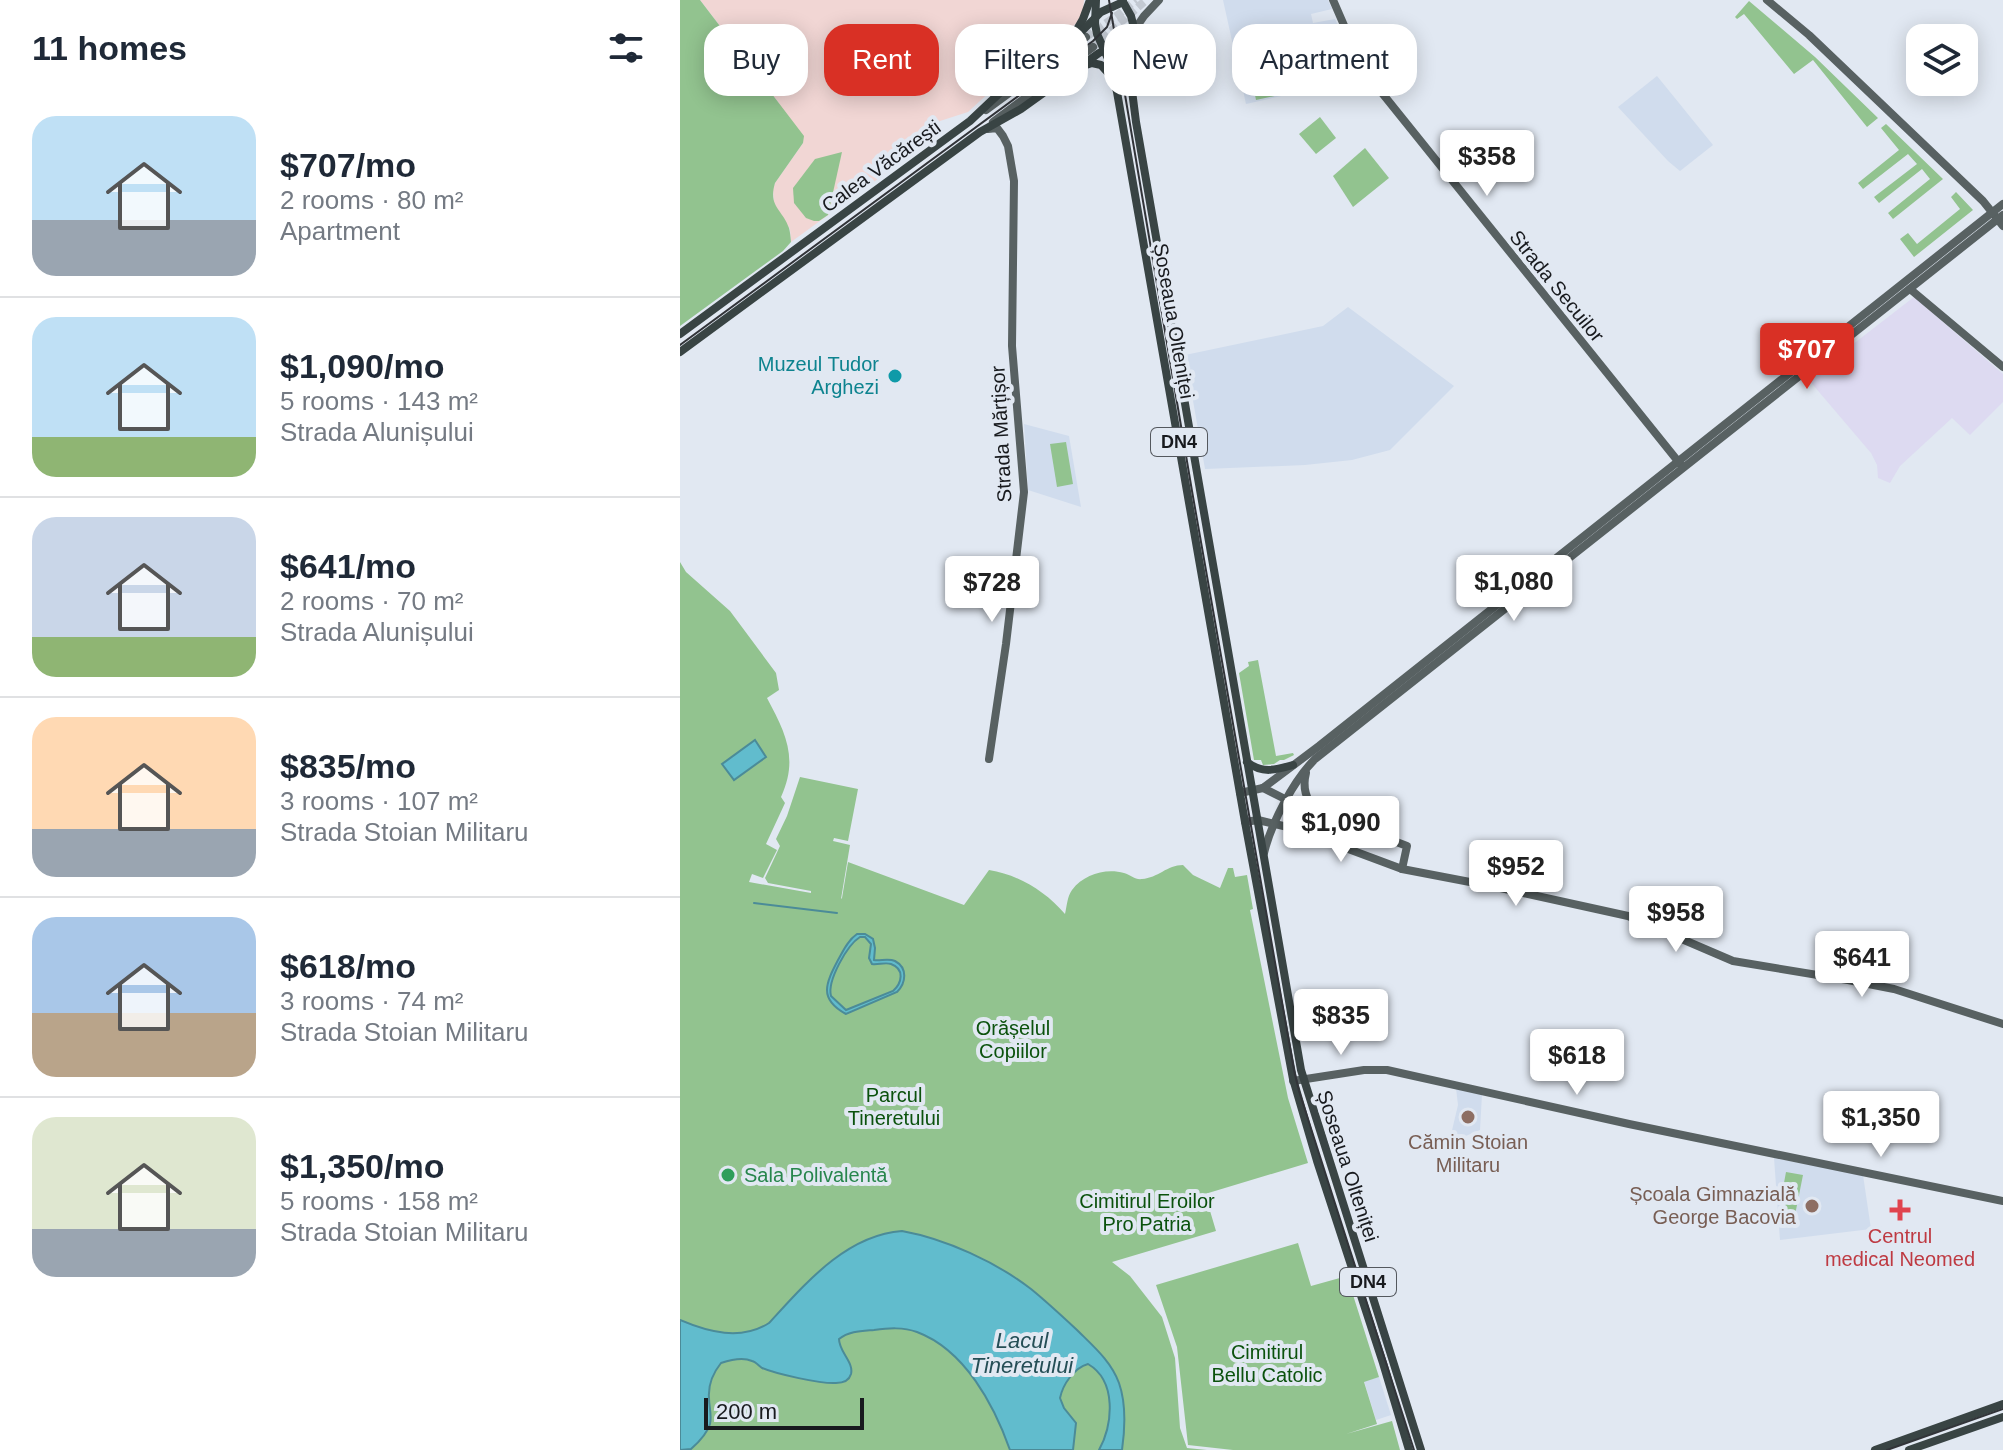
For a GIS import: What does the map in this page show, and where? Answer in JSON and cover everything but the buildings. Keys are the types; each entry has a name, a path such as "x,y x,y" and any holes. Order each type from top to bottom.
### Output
{"main road":[{"name":"Șoseaua Olteniței","path":"1093,0 1097,34 1104,49"},
{"path":"1080,24 1093,0"},
{"name":"Șoseaua Olteniței","path":"1123,1 1132,24"},
{"path":"1095,17 1123,1"},
{"name":"Calea Văcărești","path":"1088,25 1095,17"},
{"name":"Calea Văcărești","path":"1088,61 1104,49"},
{"name":"Calea Văcărești","path":"680,334 970,121 996,96"},
{"name":"Calea Văcărești","path":"680,352 980,132 1039,96"},
{"name":"Șoseaua Olteniței","path":"1118,96 1245,822 1313,1150 1409,1450"},
{"name":"Șoseaua Olteniței","path":"1133,96 1264,854 1298,1080 1421,1450"},
{"path":"810,239 819,251"},
{"path":"1247,762 1267,771 1293,765"},
{"path":"1875,1450 2003,1404"},
{"path":"1909,1450 2003,1417"}],"street":[{"path":"1138,24 1159,0"},
{"name":"Strada Secuilor","path":"1333,0 1356,53 1378,88 1681,465"},
{"path":"1767,0 1826,51 1999,218"},
{"path":"980,132 1093,47"},
{"path":"970,121 1005,96"},
{"path":"1001,132 1000,126 1005,117"},
{"path":"980,132 995,127 1001,132"},
{"name":"Strada Mărțișor","path":"989,759 1024,492 1012,346 1014,181 1010,153 1001,132"},
{"path":"1825,350 1910,289 1999,218 2003,204"},
{"path":"1264,854 1287,800 1308,767 1324,752 1825,350 1999,218"},
{"path":"1910,289 2003,367"},
{"path":"1240,793 1263,788 1681,465"},
{"path":"1308,767 1305,793 1317,812"},
{"path":"1263,788 1407,846 1402,869"},
{"path":"1245,822 1258,820 1298,830 1402,869 1620,914 1733,961 1894,989 2003,1024"},
{"path":"1298,1080 1370,1069 1387,1070 1612,1121 2003,1201"}],"shaded area":[{"path":"700,0 1084,0 1083,10 1075,24 955,24 955,96 985,96 968,112 940,121 915,152 791,242 790,229 774,205 773,189 803,143 773,96 808,96 808,24 718,24"},
{"path":"1223,0 1328,0 1332,9 1311,14 1313,23 1335,19 1337,24 1232,24 1232,41"},
{"path":"1657,76 1713,145 1680,171 1618,107"},
{"path":"1244,96 1282,96 1246,104"},
{"path":"1914,297 2003,374 2003,402 1970,435 1952,418 1900,466 1890,483 1878,478 1877,465 1871,453 1808,379"},
{"path":"1348,307 1454,386 1390,450 1352,460 1305,465 1205,469 1185,355 1323,326"},
{"path":"1024,424 1069,436 1081,507 1028,490"},
{"name":"Cămin Stoian Militaru","path":"1456,1088 1482,1094 1480,1130 1449,1143 1458,1105"},
{"path":"1774,1158 1863,1175 1871,1229 1780,1240"},
{"path":"1379,1377 1391,1415 1376,1420 1364,1381"}],"green space":[{"path":"680,0 700,0 718,24 704,24 704,96 773,96 804,136 803,143 775,183 773,191 775,203 789,228 791,242 680,326"},
{"path":"1749,1 1815,57 1878,118 1867,127 1813,60 1794,74 1744,14 1737,19 1735,17"},
{"path":"1320,117 1336,138 1316,154 1299,134"},
{"path":"1886,124 1943,179 1893,219 1888,213 1930,179 1922,169 1879,203 1874,197 1917,164 1908,154 1863,189 1858,183 1899,150 1881,128"},
{"path":"1365,148 1389,178 1353,207 1333,176"},
{"path":"842,152 828,215 819,221 806,218 794,203 793,188 815,159"},
{"path":"1956,192 1973,210 1914,257 1900,239 1908,233 1917,244 1960,209 1951,197"},
{"path":"1066,442 1073,484 1057,487 1050,444"},
{"name":"Parcul Tineretului","path":"680,562 686,572 730,611 776,673 779,690 767,698 788,746 789,770 781,797 785,803 766,844 777,850 763,878 752,874 749,882 811,893 768,883 765,878 780,846 776,839 800,777 858,789 848,841 834,838 833,841 850,845 841,899 848,862 964,905 989,870 1000,872 1031,885 1065,914 1069,896 1077,884 1103,872 1117,872 1142,879 1183,865 1193,875 1220,888 1228,868 1233,868 1235,877 1247,875 1253,909 1250,910 1288,1098 1308,1163 1205,1194 1216,1231 1112,1262 1130,1276 1162,1317 1175,1358 1180,1428 1187,1448 1207,1450 680,1450"},
{"path":"1258,660 1276,756 1294,755 1274,764 1263,765 1261,760 1254,760 1239,673 1249,666 1248,662"},
{"path":"1786,1172 1803,1175 1794,1220 1783,1218 1786,1201 1797,1202 1781,1199"},
{"name":"Cimitirul Bellu Catolic","path":"1298,1243 1311,1286 1347,1276 1379,1377 1364,1382 1377,1424 1346,1434 1392,1421 1400,1450 1233,1450 1188,1445 1177,1347 1156,1285"}],"water":[{"path":"755,740 766,757 734,780 722,764"},
{"path":"865,934 873,939 874,960 895,961 902,968 904,976 897,992 846,1014 831,1002 827,990 834,968 854,936","holes":["860,937 865,937 871,944 869,958 872,964 889,963 895,966 900,980 893,991 846,1010 831,996 832,982 849,947"]},
{"name":"Lacul Tineretului","path":"902,1231 953,1246 1002,1270 1037,1294 1089,1342 1106,1361 1119,1383 1124,1416 1122,1450 1099,1450 1107,1428 1110,1404 1104,1381 1088,1364 1070,1377 1060,1398 1076,1423 1073,1450 1010,1450 986,1398 963,1365 934,1340 917,1332 896,1328 856,1332 839,1339 851,1370 849,1378 841,1383 788,1376 748,1360 721,1363 709,1388 709,1428 691,1449 680,1450 680,1320 724,1333 758,1329 769,1323 812,1278 845,1252 882,1235"}],"waterway":[{"path":"754,903 837,913"}],"tunnel":[{"path":"1088,36 1136,0"},
{"path":"1093,47 1146,0"}],"tram line":[{"path":"1109,0 1294,1070 1414,1450"},
{"path":"680,345 1093,41 1107,27 1112,13"},
{"path":"1887,1450 2003,1409"}],"place":[{"name":"Muzeul Tudor Arghezi","path":"895,376"},
{"name":"Cămin Stoian Militaru","path":"1468,1117"},
{"name":"Sala Polivalentă","path":"728,1175"},
{"name":"Școala Gimnazială George Bacovia","path":"1812,1206"},
{"name":"Centrul medical Neomed","path":"1900,1210"}],"park label":[{"name":"Orășelul Copiilor","path":"1013,1040"},
{"name":"Cimitirul Eroilor Pro Patria","path":"1147,1212"}]}
